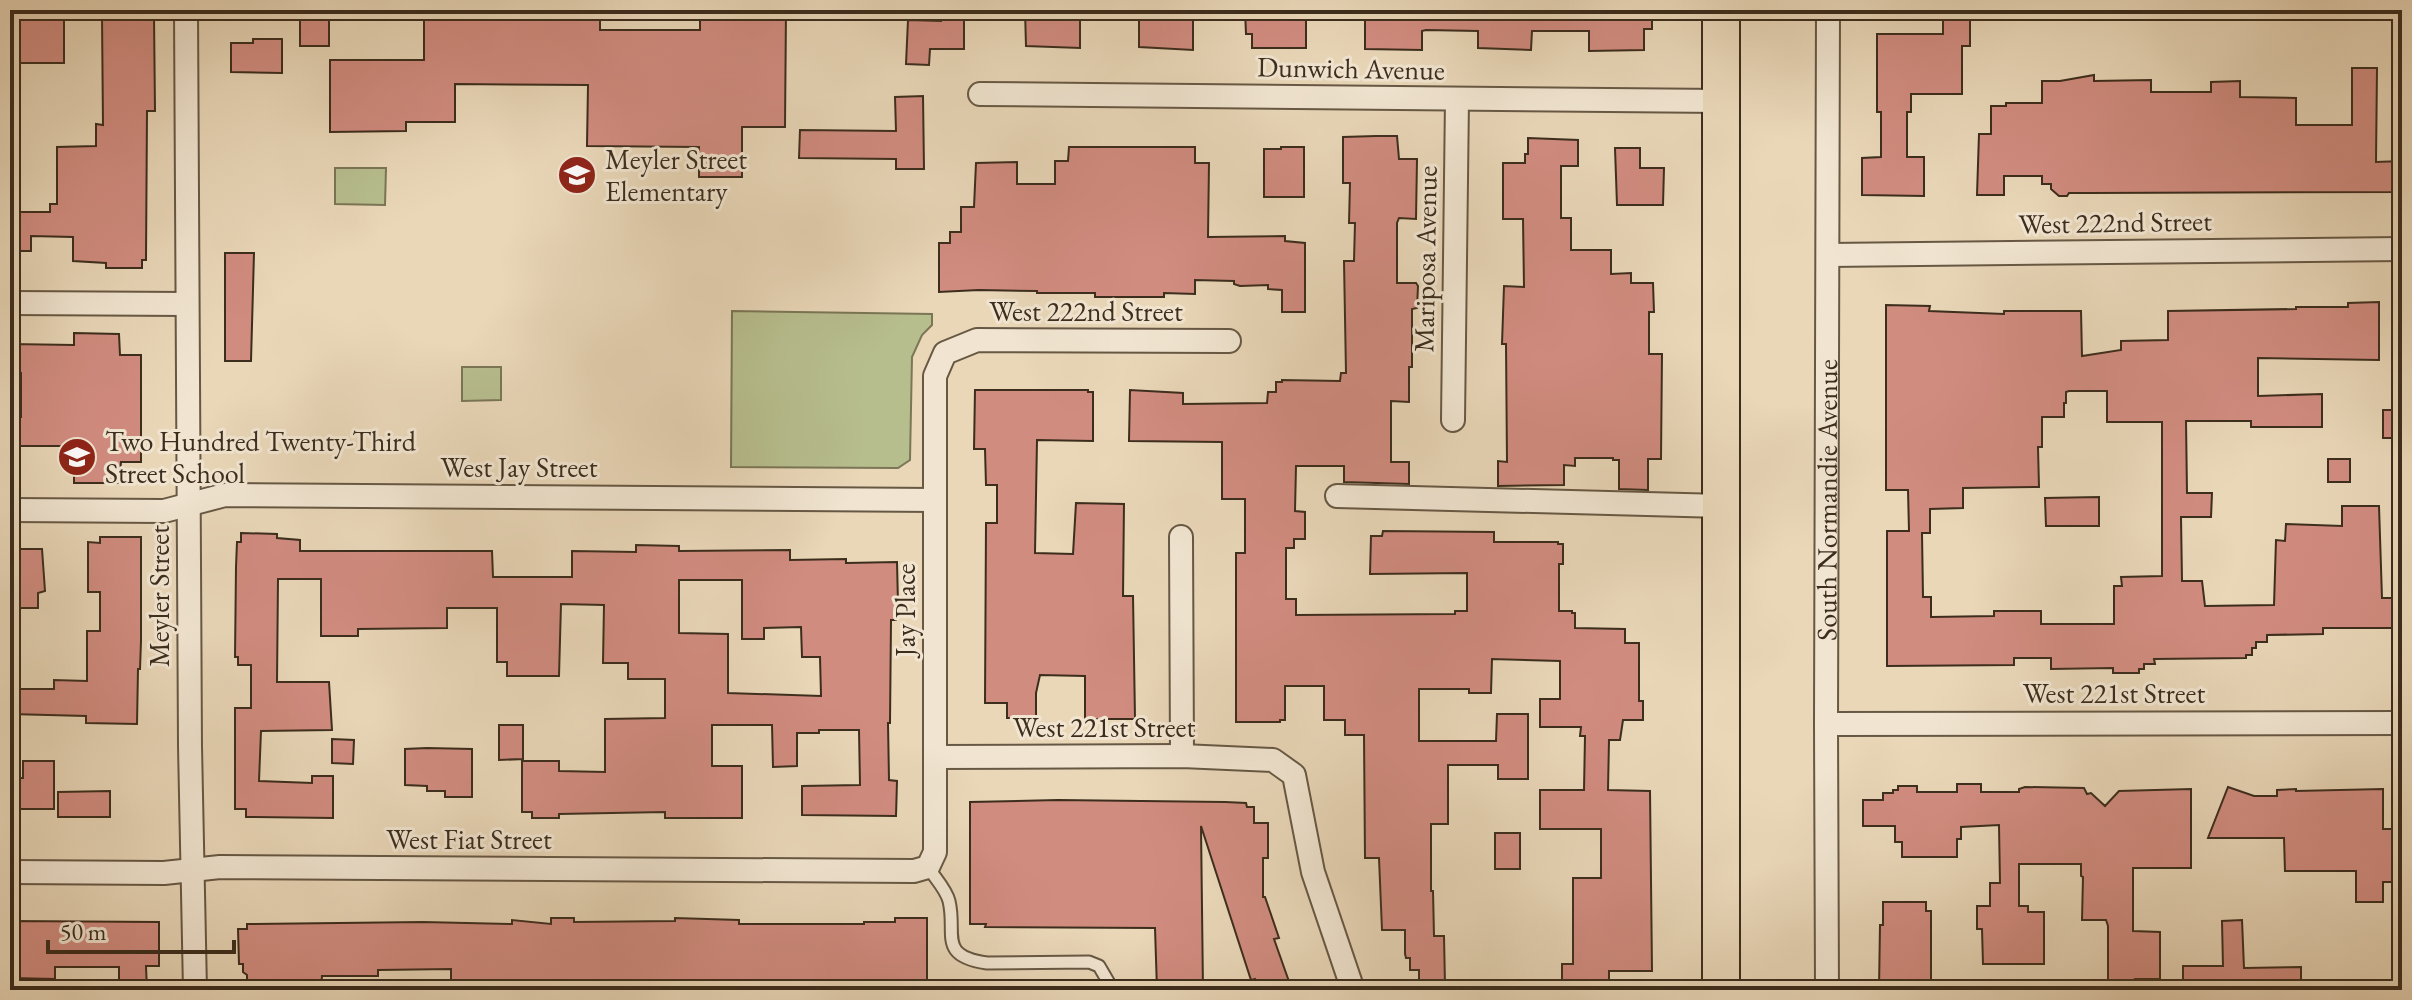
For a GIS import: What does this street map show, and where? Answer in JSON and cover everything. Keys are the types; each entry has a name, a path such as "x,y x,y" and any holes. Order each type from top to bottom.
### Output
{"main road":[{"path":"1721,10 1721,990"}],"street":[{"name":"Meyler Street","path":"186,10 195,990"},
{"name":"South Normandie Avenue","path":"1827,990 1828,10"},
{"name":"Dunwich Avenue","path":"980,94 1722,101"},
{"name":"Mariposa Avenue","path":"1453,420 1457,99"},
{"name":"West 222nd Street","path":"1828,255 2402,249"},
{"path":"10,303 187,304"},
{"name":"West 222nd Street","path":"945,353 977,340 1229,341"},
{"name":"Jay Place","path":"928,867 935,852 935,376 945,353"},
{"name":"West Jay Street","path":"10,510 164,511 225,495 935,500"},
{"path":"1337,496 1722,506"},
{"path":"1181,537 1182,756"},
{"name":"West 221st Street","path":"1826,724 2402,723"},
{"name":"West 221st Street","path":"935,757 1182,756 1273,760 1294,775 1313,872 1353,990"},
{"name":"West Fiat Street","path":"10,872 164,873 220,867 914,871 928,867"}],"lane":[{"path":"928,867 949,899 950,933 962,957 987,963 1089,962 1099,966 1113,990"}],"green space":[{"path":"335,168 386,168 385,205 335,204"},
{"path":"732,311 932,314 932,325 922,335 912,357 910,460 898,468 731,467"},
{"path":"462,367 501,367 501,400 462,401"}],"building":[{"path":"64,10 64,63 10,63 10,11"},
{"path":"300,10 329,10 329,46 300,46"},
{"path":"424,10 600,13 600,30 700,30 700,10 786,10 785,127 742,127 742,177 699,177 699,147 587,146 588,85 455,84 455,122 406,122 406,131 330,132 330,60 424,60"},
{"path":"941,10 964,10 964,49 930,49 929,65 906,64 908,20 941,21"},
{"path":"1025,10 1080,10 1080,48 1026,46"},
{"path":"1139,10 1193,10 1193,50 1139,47"},
{"path":"1245,10 1306,10 1306,48 1252,48 1252,34 1246,34"},
{"path":"1365,10 1652,10 1652,29 1644,29 1644,50 1589,51 1589,31 1532,31 1531,50 1478,48 1478,31 1426,30 1422,31 1422,50 1365,49"},
{"path":"102,16 154,16 155,111 147,111 146,260 142,260 142,268 106,268 106,263 73,261 73,237 31,236 31,251 10,251 10,212 50,212 50,204 57,204 57,147 96,146 96,124 103,125"},
{"path":"1943,20 1970,20 1970,46 1962,46 1962,94 1911,94 1911,112 1907,112 1907,157 1924,157 1924,196 1862,195 1862,158 1881,157 1881,112 1877,112 1877,34 1943,34"},
{"path":"253,39 282,39 282,73 231,72 231,43 253,43"},
{"path":"2352,68 2377,68 2376,162 2402,161 2402,192 2069,193 2059,196 2051,189 2051,184 2042,184 2042,176 2004,176 2004,195 1977,195 1979,134 1991,134 1991,106 2042,103 2042,81 2094,75 2094,81 2151,80 2151,92 2211,92 2211,82 2240,81 2240,97 2296,98 2296,125 2352,125"},
{"path":"923,96 924,169 896,169 896,159 799,158 800,130 896,131 895,97"},
{"path":"1397,136 1399,159 1417,159 1416,219 1399,218 1397,223 1397,283 1416,283 1418,286 1417,308 1412,309 1409,402 1391,401 1391,462 1409,462 1409,484 1344,482 1344,466 1296,466 1295,511 1305,512 1305,539 1294,539 1294,548 1286,548 1286,599 1296,599 1296,615 1455,614 1455,611 1467,611 1467,573 1370,574 1371,536 1382,536 1383,531 1494,532 1494,542 1563,544 1563,564 1559,564 1559,611 1575,613 1575,628 1625,629 1625,643 1639,643 1639,701 1643,701 1643,720 1623,720 1620,740 1609,740 1608,790 1650,791 1652,971 1609,971 1609,989 1562,987 1562,964 1573,964 1573,878 1601,878 1601,829 1540,829 1540,790 1584,790 1585,736 1580,736 1581,727 1540,727 1540,699 1560,699 1560,661 1492,659 1491,693 1469,693 1469,689 1419,689 1419,741 1496,741 1497,714 1528,714 1528,779 1498,779 1498,765 1448,765 1448,824 1431,824 1434,936 1444,936 1445,985 1419,985 1419,970 1410,970 1410,958 1406,958 1405,930 1382,930 1379,858 1365,858 1364,735 1345,735 1345,720 1324,720 1324,686 1285,686 1285,720 1236,722 1236,553 1245,553 1245,499 1222,499 1222,442 1129,441 1130,390 1183,393 1183,404 1267,403 1268,392 1276,392 1276,382 1282,380 1340,381 1341,373 1346,373 1344,261 1354,261 1355,223 1349,223 1350,183 1343,183 1343,137"},
{"path":"1528,138 1578,140 1578,166 1561,166 1561,218 1571,218 1571,250 1611,250 1611,274 1631,273 1631,283 1653,283 1654,312 1649,312 1649,354 1662,354 1661,459 1648,459 1648,490 1619,489 1619,460 1613,458 1575,458 1575,466 1564,465 1564,485 1498,486 1498,461 1507,462 1506,344 1502,344 1504,286 1524,287 1523,219 1503,219 1503,163 1525,163"},
{"path":"1069,147 1195,147 1195,163 1209,163 1208,237 1285,236 1285,241 1305,243 1305,312 1282,312 1282,290 1268,289 1268,285 1240,286 1234,281 1195,280 1195,294 1164,293 1164,297 1095,297 1095,293 1037,291 939,292 939,243 950,243 950,232 961,232 961,207 974,207 976,163 1017,162 1017,184 1055,184 1055,161 1068,161"},
{"path":"1304,147 1304,197 1264,197 1264,149"},
{"path":"1615,148 1640,148 1640,168 1664,168 1663,205 1617,205"},
{"path":"225,253 254,253 251,361 225,361"},
{"path":"2379,302 2379,360 2258,358 2258,396 2322,394 2322,427 2251,427 2251,421 2186,421 2187,493 2212,493 2211,517 2181,517 2182,581 2202,581 2205,606 2274,605 2276,540 2285,541 2286,524 2342,526 2342,506 2379,506 2382,598 2402,598 2402,628 2323,628 2323,634 2267,635 2267,642 2256,642 2252,655 2246,655 2246,658 2154,659 2155,664 2144,664 2144,669 2139,669 2139,673 2113,673 2113,668 2051,669 2051,658 2014,658 2014,665 1887,666 1887,531 1909,531 1908,490 1886,490 1886,305 1930,306 1929,311 2004,314 2004,311 2081,311 2082,356 2121,350 2121,341 2168,340 2168,311 2348,307 2348,303","holes":["2107,391 2107,422 2162,422 2162,576 2121,577 2122,586 2114,586 2114,624 2041,624 2041,611 1994,611 1994,616 1931,617 1931,597 1923,597 1922,533 1930,533 1930,509 1963,508 1963,488 2039,487 2038,447 2042,447 2042,417 2064,417 2066,392"]},
{"path":"74,333 119,334 120,355 141,355 141,462 121,462 119,483 74,483 74,446 10,446 10,417 21,417 21,373 10,373 10,344 74,345"},
{"path":"975,390 1093,392 1093,441 1037,440 1035,553 1073,554 1076,503 1124,504 1123,596 1133,596 1135,719 1085,719 1085,676 1040,675 1036,718 1007,718 1007,703 985,703 986,523 997,523 997,485 986,485 985,449 974,449"},
{"path":"2383,410 2402,410 2402,438 2383,438"},
{"path":"2328,459 2350,459 2350,482 2328,482"},
{"path":"2099,497 2099,526 2046,526 2045,498"},
{"path":"241,533 277,534 277,538 300,540 300,551 492,551 493,577 572,577 572,551 636,552 636,545 679,546 679,551 790,550 790,560 897,562 898,604 896,620 891,620 888,723 889,780 897,781 896,816 802,815 802,786 860,785 859,730 797,733 797,766 773,767 772,725 712,725 712,766 742,766 742,818 665,818 665,812 559,814 559,818 532,818 532,812 522,812 522,761 559,761 559,771 605,772 605,719 665,718 665,679 628,679 628,663 603,663 604,605 561,604 559,676 507,676 507,662 497,662 497,608 447,608 447,628 358,629 358,636 321,636 321,579 278,579 277,682 329,682 332,730 261,731 259,781 312,783 312,776 333,776 333,818 246,817 246,809 235,809 235,708 251,708 251,665 238,665 238,657 235,657 237,542 241,542","holes":["679,580 742,580 742,639 764,639 764,628 801,627 802,657 820,657 821,696 728,693 728,634 679,633"]},
{"path":"100,537 141,537 137,724 86,723 86,716 10,714 10,689 54,689 54,680 87,681 87,631 100,631 100,592 88,592 88,542 100,543"},
{"path":"10,549 42,549 45,591 38,593 38,608 10,608"},
{"path":"499,725 523,725 523,759 499,760"},
{"path":"332,739 354,740 353,764 332,763"},
{"path":"405,749 472,749 472,797 445,797 445,791 427,791 427,786 405,785"},
{"path":"23,761 54,761 54,809 10,809 10,778 23,778"},
{"path":"1957,784 1981,784 1981,792 2019,792 2025,787 2084,788 2087,794 2091,793 2105,806 2119,791 2191,789 2191,868 2133,868 2133,931 2160,932 2160,979 2135,979 2136,990 2108,990 2108,926 2106,920 2082,920 2081,864 2019,864 2019,906 2028,906 2028,912 2044,912 2044,964 1983,964 1982,929 1977,929 1977,906 1990,906 1990,883 2000,883 1999,825 1961,827 1957,857 1902,857 1902,842 1895,842 1895,826 1863,826 1863,800 1883,800 1883,793 1893,793 1898,786 1917,786 1917,792 1957,792"},
{"path":"2228,787 2254,796 2277,796 2277,790 2383,789 2383,829 2402,829 2402,882 2383,882 2383,902 2356,902 2356,871 2285,871 2284,838 2208,838"},
{"path":"110,791 110,817 58,817 58,792"},
{"path":"970,802 1225,802 1246,803 1247,807 1254,807 1254,823 1268,823 1268,858 1263,858 1263,897 1279,938 1274,939 1292,990 1258,990 1255,979 1251,980 1201,826 1203,990 1157,990 1155,928 985,927 986,924 970,924"},
{"path":"1495,833 1520,833 1520,869 1495,869"},
{"path":"1883,902 1926,902 1926,911 1931,911 1931,990 1879,990"},
{"path":"551,918 574,918 574,922 675,921 675,918 739,920 739,924 864,924 895,922 895,918 927,918 927,990 451,990 451,969 378,970 378,976 322,976 321,990 247,990 247,975 243,972 243,964 239,964 238,929 247,929 247,924 512,924 512,920 551,924"},
{"path":"2242,920 2244,968 2301,967 2301,990 2183,990 2183,966 2223,966 2222,921"},
{"path":"10,921 159,922 159,966 146,966 147,990 119,990 119,967 55,967 55,979 10,978"}],"place":[{"name":"Meyler Street Elementary","path":"577,175"},
{"name":"Two Hundred Twenty-Third Street School","path":"77,457"}]}
